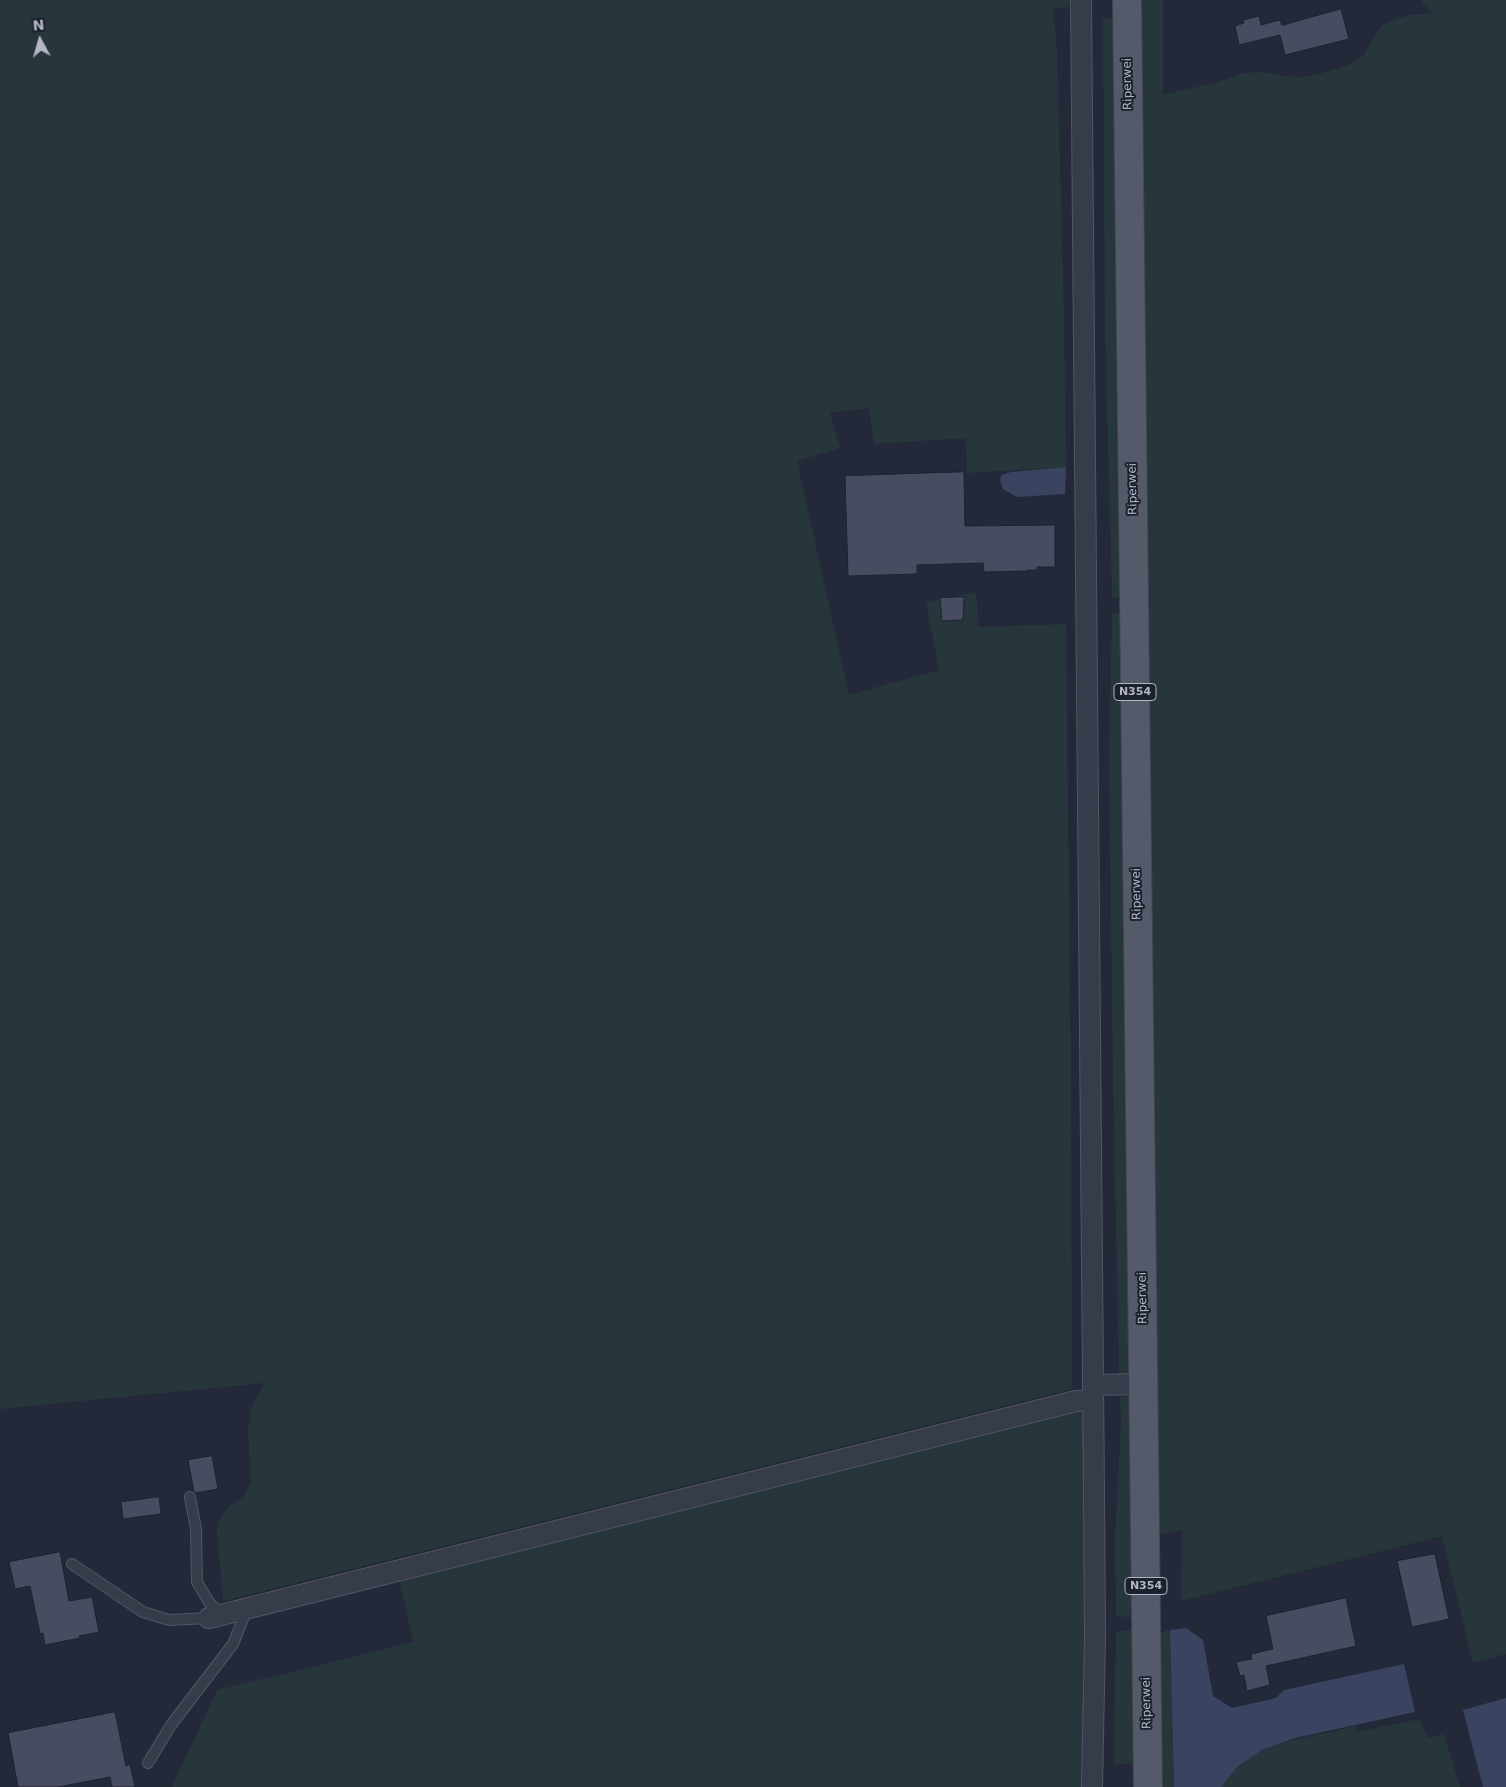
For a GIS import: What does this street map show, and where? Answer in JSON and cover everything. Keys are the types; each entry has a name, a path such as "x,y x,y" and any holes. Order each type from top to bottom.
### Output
{"main road":[{"name":"Riperwei","path":"1127,0 1148,1787"}],"street":[{"path":"1081,7 1095,1638 1092,1787"},
{"path":"214,1617 1076,1401 1093,1393 1144,1384"}],"lane":[{"path":"72,1564 143,1612 169,1620 214,1617 209,1602 197,1582 196,1529 190,1497"},
{"path":"148,1764 170,1725 232,1644 247,1608"}],"shaded area":[{"path":"0,0 1074,0 1067,8 1053,8 1057,49 1066,467 967,473 966,438 874,444 869,408 830,413 840,448 797,461 849,695 939,670 926,602 976,592 979,627 1066,624 1072,1389 223,1601 217,1529 220,1518 228,1507 244,1496 251,1483 248,1430 252,1405 265,1383 0,1409"},
{"path":"1139,0 1163,0 1163,95 1214,83 1244,73 1261,72 1301,77 1323,73 1348,65 1363,56 1380,27 1390,21 1410,15 1433,13 1423,4 1422,0 1506,0 1506,1654 1473,1663 1442,1536 1181,1601 1182,1530 1156,1534"},
{"path":"1117,17 1124,598 1112,598 1105,327 1103,19"},
{"path":"1112,613 1124,613 1133,1374 1119,1377 1109,759"},
{"path":"1134,1394 1137,1618 1116,1616 1115,1536 1121,1423 1120,1397"},
{"path":"1076,1406 1086,1413 1085,1787 172,1787 217,1690 413,1642 399,1577"},
{"path":"1137,1629 1139,1763 1114,1764 1116,1632"},
{"path":"1166,1630 1170,1630 1174,1787 1158,1787 1158,1637"},
{"path":"1419,1719 1428,1738 1444,1734 1460,1787 1221,1787 1238,1766 1252,1756 1280,1744 1355,1726 1357,1732"}],"water":[{"path":"1066,467 1065,494 1017,497 1003,489 1000,479 1002,475 1011,472"},
{"path":"1186,1628 1203,1640 1213,1696 1232,1708 1276,1698 1284,1690 1404,1664 1415,1712 1295,1738 1262,1750 1237,1767 1221,1787 1174,1787 1170,1630"},
{"path":"1506,1698 1506,1787 1483,1787 1463,1710"}],"building":[{"path":"1341,9 1349,39 1285,55 1280,35 1239,45 1235,26 1244,23 1243,20 1259,16 1261,25 1280,20 1282,25"},
{"path":"964,472 965,526 1055,525 1055,567 1037,567 1037,570 1027,571 984,572 983,563 917,565 917,574 848,576 845,476"},
{"path":"964,597 963,620 942,621 940,598"},
{"path":"212,1456 218,1489 195,1493 188,1460"},
{"path":"159,1497 161,1514 123,1519 121,1502"},
{"path":"60,1552 69,1601 92,1597 99,1632 45,1645 43,1633 40,1634 30,1586 15,1589 9,1562"},
{"path":"1435,1554 1449,1619 1412,1627 1397,1561"},
{"path":"1346,1598 1356,1646 1266,1666 1270,1685 1247,1691 1244,1675 1240,1676 1236,1662 1252,1659 1251,1654 1273,1649 1266,1616"},
{"path":"115,1712 126,1766 130,1764 135,1787 112,1787 110,1777 58,1787 18,1787 8,1733"}]}
